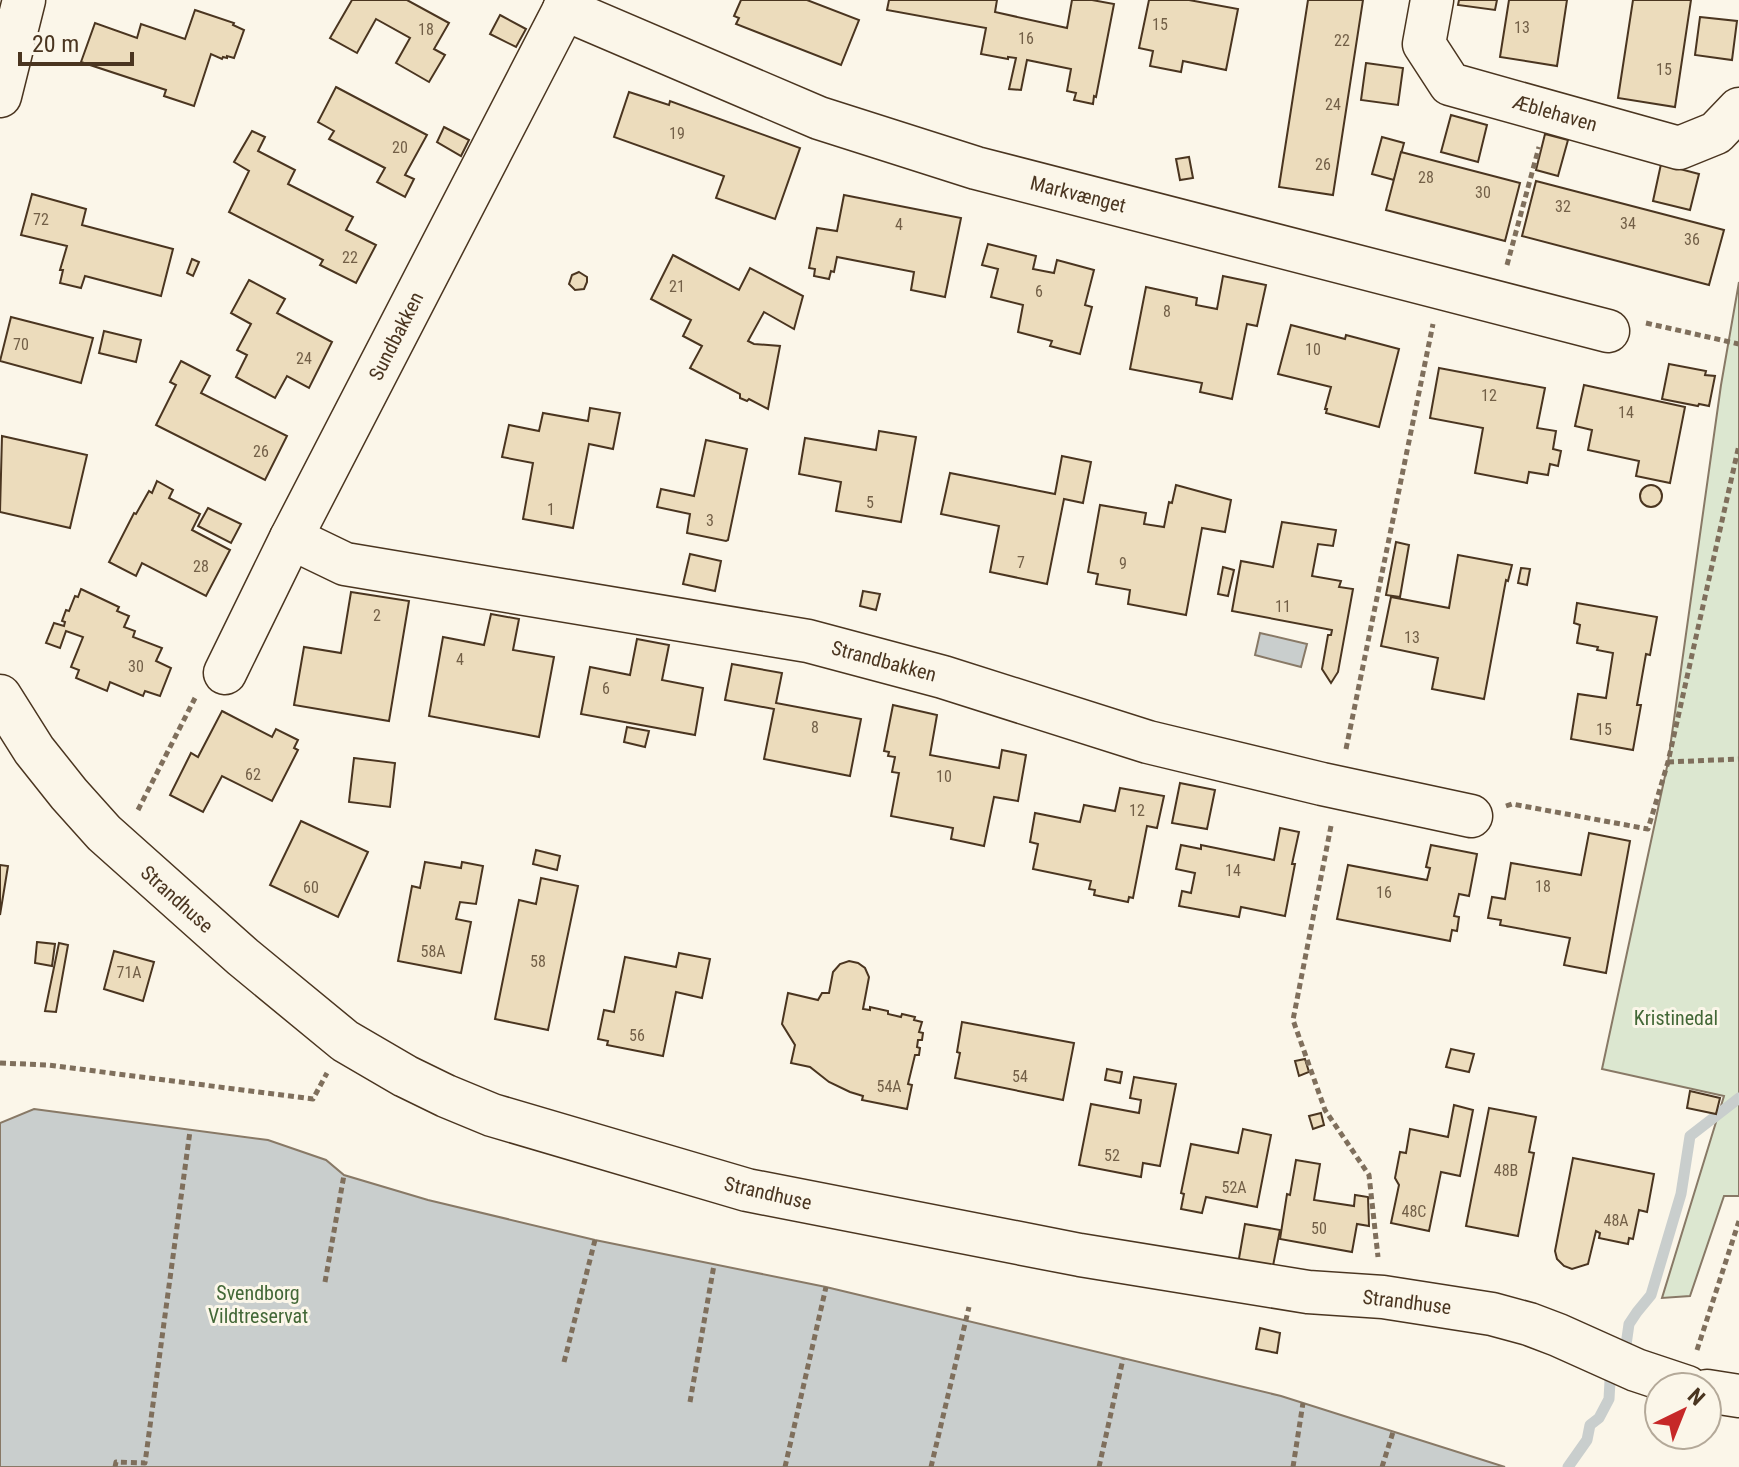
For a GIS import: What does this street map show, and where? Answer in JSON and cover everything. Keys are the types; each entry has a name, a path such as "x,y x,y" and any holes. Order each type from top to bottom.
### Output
{"street":[{"path":"0,96 24,0"},
{"name":"Æblehaven","path":"1432,0 1424,44 1450,84 1679,148 1716,133 1739,109"},
{"name":"Markvænget","path":"566,4 819,118 976,168 1608,331"},
{"name":"Sundbakken","path":"225,673 291,538 566,4"},
{"name":"Strandbakken","path":"291,538 345,564 808,641 943,677 1148,742 1471,816"},
{"name":"Strandhuse","path":"0,696 34,750 69,794 119,847 243,957 345,1041 405,1076 492,1115 747,1190 1095,1257 1308,1292 1383,1297 1492,1314 1558,1335 1643,1372"}],"path":[{"path":"1496,302 1548,111"},
{"path":"1608,331 1643,322 1739,344"},
{"path":"1471,816 1512,804 1648,829 1668,762 1739,445"},
{"path":"119,847 202,685 225,673"},
{"path":"1668,762 1739,759"},
{"path":"0,1063 48,1065 313,1099 345,1041"},
{"path":"115,1467 116,1462 145,1463 190,1131"},
{"path":"325,1282 344,1175"},
{"path":"1691,1371 1739,1221"},
{"path":"564,1362 595,1240"},
{"path":"690,1402 714,1265"},
{"path":"785,1467 826,1287"},
{"path":"931,1467 969,1307"},
{"path":"1099,1467 1123,1359"},
{"path":"1293,1467 1303,1403"},
{"path":"1382,1467 1393,1432"}],"green space":[{"name":"Kristinedal","path":"1739,282 1739,1196 1724,1196 1690,1296 1662,1298 1724,1096 1602,1069 1668,762 1721,385"}],"shaded area":[{"path":"1260,633 1307,644 1301,667 1255,655"},
{"name":"Svendborg Vildtreservat","path":"34,1109 268,1140 326,1160 344,1175 428,1200 595,1240 826,1287 1281,1396 1505,1467 0,1467 0,1123"}],"building":[{"path":"352,0 407,0 449,23 434,49 445,55 429,82 396,63 410,38 376,19 357,53 330,38"},
{"path":"741,0 807,0 859,20 841,65 736,24 739,18 734,16"},
{"path":"889,0 997,0 995,12 1067,28 1072,0 1114,4 1093,104 1074,100 1076,93 1067,91 1071,69 1027,60 1021,90 1009,89 1016,58 981,54 986,28 887,10"},
{"path":"1149,0 1189,0 1238,9 1226,70 1183,61 1181,72 1150,66 1153,51 1139,48"},
{"path":"1308,0 1363,0 1333,195 1279,187"},
{"path":"1459,0 1497,0 1495,10 1458,5"},
{"path":"1509,0 1567,0 1557,66 1500,57"},
{"path":"1633,0 1691,0 1675,107 1618,98"},
{"path":"195,10 234,23 244,30 234,58 227,56 222,59 211,54 194,106 164,96 166,90 81,62 95,23 137,38 141,24 185,39"},
{"path":"500,15 526,29 516,47 490,34"},
{"path":"1700,17 1737,21 1732,60 1695,55"},
{"path":"1366,63 1403,68 1398,105 1361,100"},
{"path":"336,87 427,135 405,175 414,179 405,197 377,182 385,168 329,139 334,131 318,122"},
{"path":"629,92 669,105 670,101 800,148 775,219 716,198 724,176 614,137"},
{"path":"1451,115 1487,125 1478,162 1441,152"},
{"path":"444,127 469,140 461,156 437,142"},
{"path":"252,131 265,137 258,151 295,170 288,184 353,217 346,230 376,245 356,283 320,265 323,260 229,212 249,171 234,162"},
{"path":"1545,134 1568,140 1558,176 1536,170"},
{"path":"1382,137 1404,143 1394,180 1372,174"},
{"path":"1401,152 1520,183 1505,241 1386,210"},
{"path":"1189,157 1193,178 1180,180 1176,159"},
{"path":"1661,164 1699,174 1690,210 1653,201"},
{"path":"1536,181 1724,230 1709,285 1522,236"},
{"path":"32,194 86,209 82,225 173,249 161,296 85,276 81,288 60,283 63,270 60,270 67,246 21,235"},
{"path":"844,195 961,218 945,297 911,290 914,272 837,257 829,279 814,276 815,269 809,268 817,228 837,231"},
{"path":"988,244 1036,256 1033,269 1054,273 1057,260 1094,270 1085,305 1092,307 1080,354 1050,346 1052,341 1018,332 1023,305 991,297 998,269 982,265"},
{"path":"673,255 739,290 750,268 803,296 794,329 764,312 748,341 780,346 768,409 740,398 740,394 690,368 702,346 683,336 691,320 651,299"},
{"path":"192,259 199,262 193,276 187,273"},
{"path":"579,272 587,277 587,282 584,289 575,290 569,284 572,275"},
{"path":"1223,276 1266,285 1257,326 1247,324 1232,399 1200,392 1202,383 1130,369 1146,287 1197,298 1196,305 1217,309"},
{"path":"249,280 285,299 277,313 332,342 309,388 287,376 275,398 236,377 247,355 237,350 251,324 231,313"},
{"path":"11,317 93,338 81,383 0,361"},
{"path":"1291,325 1399,349 1379,427 1326,413 1331,387 1278,374"},
{"path":"104,331 141,340 136,362 99,353"},
{"path":"181,361 210,376 201,393 287,436 265,480 156,425 176,385 170,382"},
{"path":"1669,364 1706,371 1705,375 1715,376 1709,406 1662,399"},
{"path":"1439,368 1545,388 1537,428 1556,431 1553,449 1561,451 1558,466 1550,464 1548,475 1529,472 1527,483 1475,473 1483,428 1430,418"},
{"path":"1584,385 1685,407 1670,483 1636,476 1639,461 1588,450 1592,430 1575,426"},
{"path":"590,408 620,413 613,449 589,444 573,528 523,519 533,463 502,457 509,425 539,431 543,413 588,421"},
{"path":"879,431 916,437 901,522 836,511 841,482 799,474 805,438 876,450"},
{"path":"2,436 87,455 70,528 0,512"},
{"path":"706,440 747,449 726,541 687,533 690,514 657,507 661,489 694,496"},
{"path":"1062,456 1091,462 1083,503 1064,499 1047,584 990,572 999,526 941,514 950,473 1055,494"},
{"path":"157,481 173,490 169,498 200,514 192,530 230,550 206,596 142,563 136,576 109,562 134,513 149,491 152,493"},
{"path":"1176,485 1231,500 1225,532 1202,528 1186,615 1128,604 1130,590 1096,584 1098,574 1088,572 1100,505 1146,513 1144,524 1164,527"},
{"path":"1651,485 1659,488 1662,496 1659,504 1651,507 1643,504 1640,496 1643,488"},
{"path":"208,508 241,524 231,543 198,526"},
{"path":"1282,522 1336,530 1333,546 1318,544 1312,576 1341,581 1339,587 1353,589 1338,672 1331,683 1322,669 1328,635 1332,630 1232,611 1241,561 1273,567"},
{"path":"1396,542 1409,545 1400,597 1386,595"},
{"path":"690,554 721,561 715,591 683,584"},
{"path":"1458,555 1512,565 1506,580 1484,699 1432,689 1438,658 1381,646 1391,597 1449,608"},
{"path":"1223,567 1234,570 1228,596 1218,594"},
{"path":"1521,568 1530,569 1527,585 1518,583"},
{"path":"81,589 119,607 117,611 129,616 124,627 135,631 133,637 162,648 156,661 171,668 160,696 145,691 143,696 110,682 107,691 76,678 79,670 71,667 83,637 66,631 60,648 46,643 54,623 64,626 65,622 62,621 66,610 69,611"},
{"path":"863,591 880,594 876,610 860,606"},
{"path":"351,592 409,601 389,721 294,705 304,647 341,653"},
{"path":"1577,603 1657,617 1650,655 1646,654 1633,750 1571,739 1578,694 1606,698 1613,653 1577,643 1580,625 1574,623"},
{"path":"491,614 519,619 513,650 554,657 539,737 429,716 443,637 484,645"},
{"path":"637,639 669,645 662,680 703,688 695,735 581,714 590,667 630,675"},
{"path":"732,664 782,673 776,703 861,719 850,776 764,759 774,709 725,700"},
{"path":"893,705 937,715 930,755 999,768 1002,750 1026,755 1018,801 994,797 984,846 951,839 953,828 891,816 899,773 892,772 895,757 888,756 889,752 884,751"},
{"path":"222,711 272,737 276,729 298,740 294,748 298,750 272,801 222,776 203,812 170,795 191,753 198,757"},
{"path":"627,727 649,731 645,747 624,742"},
{"path":"354,758 395,763 390,807 349,802"},
{"path":"1180,783 1215,790 1207,829 1172,823"},
{"path":"1120,788 1164,796 1157,828 1147,826 1133,898 1129,897 1128,902 1094,895 1095,890 1089,889 1091,881 1033,869 1038,844 1030,842 1035,813 1080,822 1084,805 1115,811"},
{"path":"301,821 368,852 338,917 270,885"},
{"path":"1280,828 1299,832 1285,916 1241,907 1239,917 1179,906 1182,891 1191,893 1195,873 1176,869 1181,845 1201,849 1201,845 1274,860"},
{"path":"1589,833 1630,841 1606,973 1564,965 1570,938 1500,925 1501,920 1488,918 1492,897 1505,899 1511,863 1581,875"},
{"path":"1431,845 1477,854 1469,896 1459,894 1454,916 1459,917 1457,931 1452,930 1450,941 1337,919 1348,865 1427,880 1430,868 1426,867"},
{"path":"536,850 560,856 557,870 533,864"},
{"path":"425,862 461,868 462,862 483,866 476,904 460,902 456,919 471,922 461,973 398,961 412,886 420,888"},
{"path":"0,865 8,866 0,915"},
{"path":"541,878 578,886 548,1030 495,1019 519,900 536,904"},
{"path":"37,942 55,944 52,966 35,963"},
{"path":"59,943 68,945 56,1012 45,1011"},
{"path":"114,951 154,962 143,1001 104,989"},
{"path":"679,953 710,959 702,998 676,992 663,1056 607,1045 608,1041 598,1039 604,1010 614,1012 625,957 676,967"},
{"path":"849,961 865,968 869,977 863,1009 870,1010 870,1007 901,1017 902,1014 922,1022 919,1032 923,1033 922,1040 918,1040 917,1047 920,1048 919,1055 915,1055 908,1084 912,1085 907,1109 862,1100 863,1096 829,1082 810,1067 791,1063 795,1045 782,1024 788,993 818,1000 822,993 829,993 833,972 840,964"},
{"path":"962,1022 1074,1043 1063,1100 955,1078"},
{"path":"1451,1049 1474,1054 1469,1072 1446,1067"},
{"path":"1305,1059 1309,1072 1299,1076 1295,1061"},
{"path":"1107,1069 1122,1072 1120,1083 1105,1080"},
{"path":"1134,1077 1176,1084 1160,1166 1143,1163 1141,1177 1079,1165 1091,1104 1139,1113 1141,1100 1130,1098"},
{"path":"1690,1091 1720,1098 1716,1114 1687,1108"},
{"path":"1454,1105 1473,1110 1460,1176 1441,1172 1429,1231 1391,1223 1399,1185 1395,1178 1400,1152 1406,1153 1410,1129 1448,1137"},
{"path":"1489,1108 1536,1117 1529,1152 1534,1153 1518,1236 1466,1226"},
{"path":"1321,1113 1324,1125 1313,1129 1309,1116"},
{"path":"1243,1129 1271,1135 1257,1207 1206,1197 1202,1213 1181,1209 1184,1194 1181,1193 1191,1144 1238,1153"},
{"path":"1573,1158 1654,1174 1647,1212 1639,1210 1633,1239 1629,1238 1628,1244 1599,1238 1600,1233 1596,1231 1588,1264 1572,1269 1557,1259 1555,1251"},
{"path":"1296,1160 1320,1164 1314,1200 1354,1206 1355,1195 1368,1197 1369,1226 1357,1224 1352,1252 1280,1239"},
{"path":"1245,1224 1280,1230 1272,1271 1238,1264"},
{"path":"1260,1328 1280,1333 1277,1353 1256,1349"}],"waterway":[{"path":"1625,1352 1629,1324 1651,1295 1681,1194 1690,1136 1739,1098"},
{"path":"1568,1467 1587,1440 1590,1425 1599,1418 1609,1399 1613,1373"}]}
